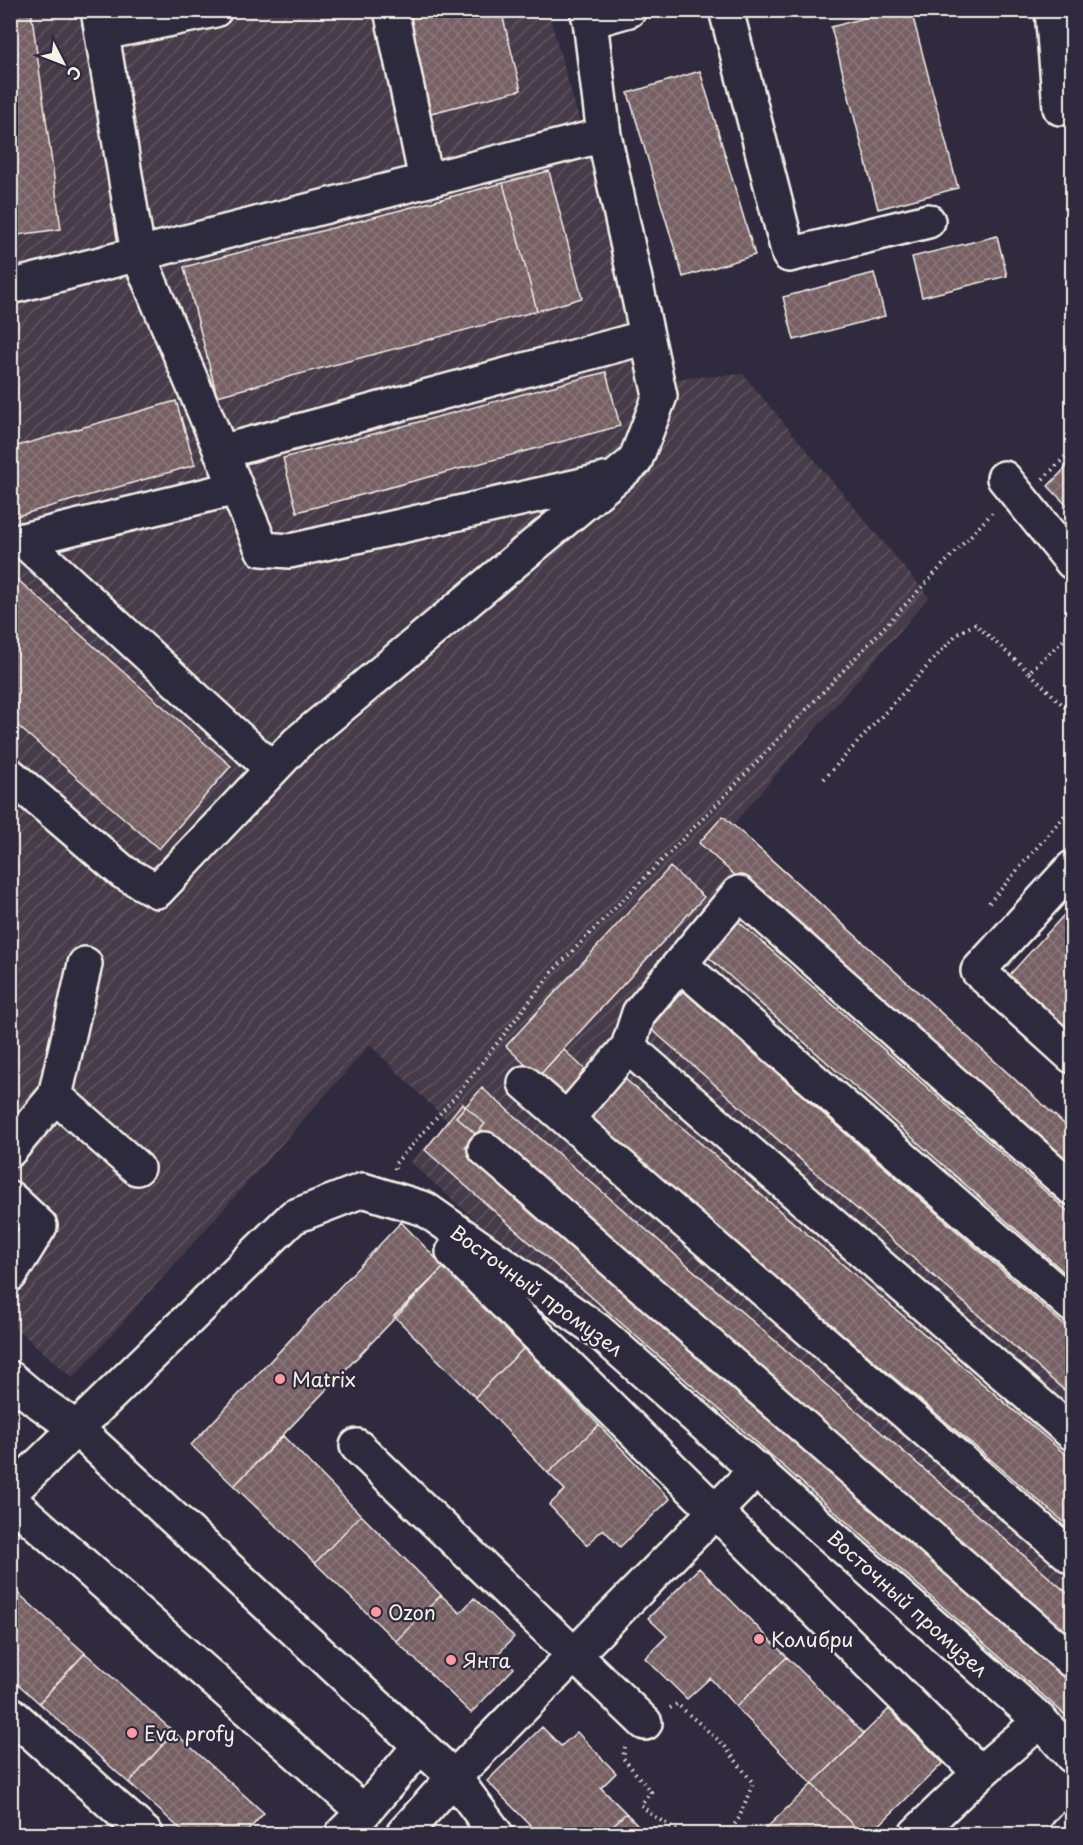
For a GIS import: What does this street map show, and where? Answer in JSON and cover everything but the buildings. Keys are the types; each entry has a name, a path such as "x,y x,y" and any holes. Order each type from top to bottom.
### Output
{"street":[{"path":"215,10 101,22 138,254 262,549 290,551 616,477"},
{"path":"391,10 426,180"},
{"path":"10,775 123,872 157,891 306,736 635,462 660,396 604,135 588,16 629,10"},
{"path":"726,10 789,255 928,221"},
{"path":"1052,10 1060,108"},
{"path":"10,287 604,135"},
{"path":"222,452 647,337"},
{"path":"17,540 236,488"},
{"path":"1013,490 1072,562"},
{"path":"17,540 272,769"},
{"path":"1072,868 978,971 1072,1056"},
{"path":"567,1119 628,1047 639,1013 739,892 1072,1188"},
{"path":"10,1150 55,1096 85,964"},
{"path":"680,964 1072,1305"},
{"path":"628,1047 1072,1433"},
{"path":"525,1083 1072,1557"},
{"path":"55,1096 137,1168"},
{"path":"485,1149 1072,1661"},
{"name":"Восточный промузел","path":"10,1493 293,1217 363,1190 425,1209 455,1249 597,1330 1041,1721 1072,1756"},
{"path":"10,1198 40,1226 10,1275"},
{"path":"455,1249 980,1773"},
{"path":"10,1378 35,1400 76,1428 454,1777 496,1834"},
{"path":"357,1446 645,1723"},
{"path":"403,1834 454,1777 757,1469"},
{"path":"10,1500 353,1823 420,1746"},
{"path":"10,1713 128,1829"},
{"path":"916,1834 980,1773 1041,1721"},
{"path":"1067,1834 1072,1828"}],"path":[{"path":"397,1200 394,1164 460,1091 553,971 720,801 1013,490 1072,450"},
{"path":"824,779 957,634 975,624 1072,714"},
{"path":"1029,672 1072,632"},
{"path":"989,903 1072,807"},
{"path":"683,1834 655,1817 641,1805 651,1792 622,1758 627,1739 645,1723 677,1704 724,1745 753,1783 739,1818 728,1834"}],"shaded area":[{"path":"11,11 548,11 654,380 743,374 929,597 731,827 1072,1128 1072,1749 410,1162 448,1122 370,1045 73,1378 11,1324"}],"place":[{"name":"Matrix","path":"280,1379"},
{"name":"Ozon","path":"376,1612"},
{"name":"Колибри","path":"759,1639"},
{"name":"Янта","path":"451,1660"},
{"name":"Eva profy","path":"132,1733"}]}
